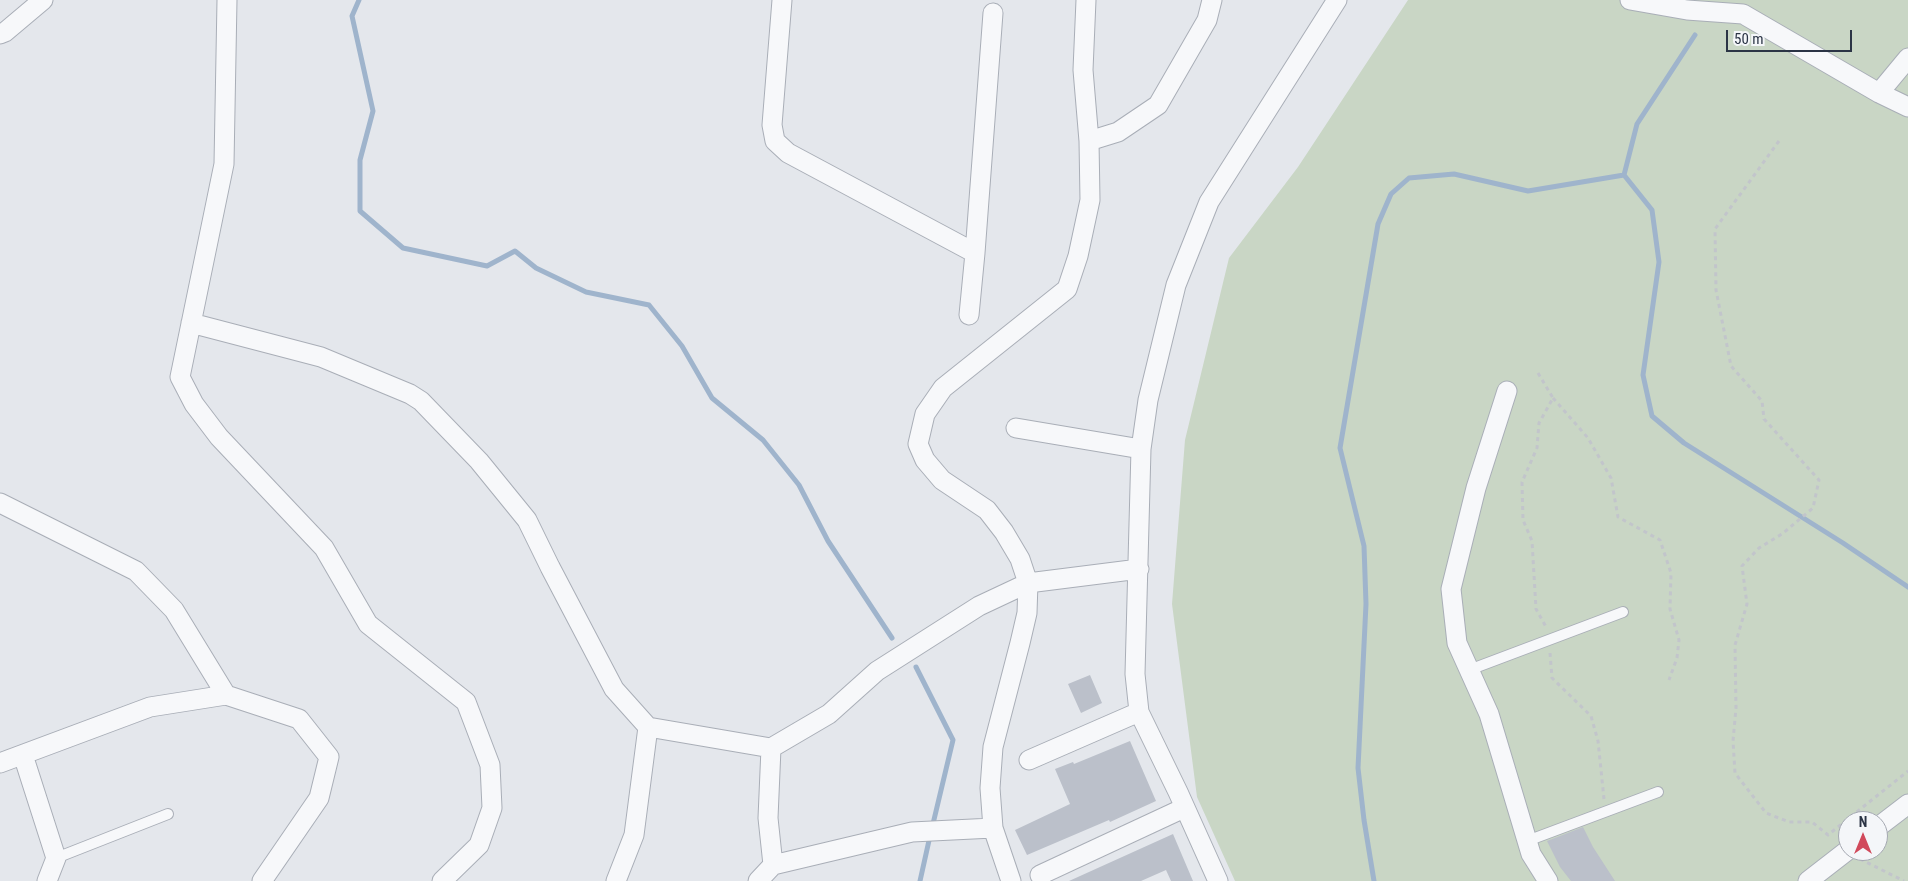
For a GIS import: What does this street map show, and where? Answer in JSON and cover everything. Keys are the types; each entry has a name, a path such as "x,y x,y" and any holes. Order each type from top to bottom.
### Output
{"street":[{"path":"0,34 44,0"},
{"path":"227,0 224,164 180,378 194,404 219,437 324,548 368,624 466,702 490,765 492,808 480,845 442,881"},
{"path":"782,0 772,125 775,140 788,153 975,253"},
{"path":"1011,881 993,828 990,788 993,748 1022,635 1028,584 1020,559 1004,532 987,510 942,480 925,460 918,444 925,414 942,388 1067,289 1078,256 1090,200 1089,141 1083,70 1086,0"},
{"path":"1089,141 1118,132 1158,105 1207,20 1212,0"},
{"path":"1218,881 1139,712 1135,674 1142,449 1148,400 1176,285 1209,202 1337,0"},
{"path":"1630,0 1687,10 1749,7 1878,93 1908,107"},
{"path":"969,315 993,13"},
{"path":"1878,93 1908,58"},
{"path":"190,323 322,357 410,394 421,401 479,461 528,520 550,567 614,689 648,727 771,748 830,714 878,671 978,606 1028,584 1139,569"},
{"path":"1508,391 1476,488 1451,589 1457,642 1489,714 1508,771 1531,854 1548,881"},
{"path":"1016,428 1142,449"},
{"path":"0,503 136,571 174,610 226,695"},
{"path":"0,763 150,707 226,695 299,719 329,757 319,798 262,881"},
{"path":"1029,760 1139,712"},
{"path":"616,881 634,836 648,727"},
{"path":"771,748 768,818 773,865"},
{"path":"23,755 56,858 47,881"},
{"path":"1888,819 1908,804"},
{"path":"1040,875 1184,808"},
{"path":"758,881 773,865 912,832 993,828"},
{"path":"1808,881 1842,861"}],"lane":[{"path":"1470,670 1623,612"},
{"path":"1527,841 1658,792"},
{"path":"56,858 168,814"}],"path":[{"path":"1779,141 1715,229 1716,290 1731,366 1762,401 1764,419 1819,480 1813,508 1782,534 1759,548 1742,566 1747,604 1735,645 1736,708 1733,741 1735,773 1766,813 1788,822 1812,822 1828,835 1908,771"},
{"path":"1538,373 1553,398 1588,438 1611,478 1618,517 1660,540 1671,574 1670,609 1679,640 1677,658 1669,680"},
{"path":"1547,630 1536,608 1532,541 1523,520 1522,482 1537,448 1539,423 1553,398"},
{"path":"1549,649 1552,678 1591,716 1598,740 1605,808"},
{"path":"1867,861 1904,881"}],"green space":[{"path":"1408,0 1908,0 1908,881 1235,881 1197,797 1172,604 1185,440 1229,258 1298,167"}],"building":[{"path":"1090,675 1102,703 1081,713 1068,684"},
{"path":"1130,741 1156,801 1110,822 1109,820 1027,855 1015,830 1070,804 1055,769 1073,762 1074,764"},
{"path":"1583,827 1593,847 1615,881 1571,881 1560,867 1547,841"},
{"path":"1173,834 1193,881 1171,881 1166,870 1141,881 1069,881"}],"waterway":[{"path":"359,0 352,16 373,111 360,160 360,211 403,248 487,266 515,251 536,268 586,292 649,305 682,346 712,398 763,440 799,485 828,541 892,638"},
{"path":"1624,175 1637,124 1695,35"},
{"path":"1374,881 1358,768 1366,604 1364,546 1340,448 1378,224 1391,194 1409,178 1454,174 1528,191 1624,175"},
{"path":"1624,175 1652,210 1659,262 1643,375 1652,416 1684,443 1843,543 1908,587"},
{"path":"916,667 953,740 932,828"},
{"path":"920,881 930,836"}]}
